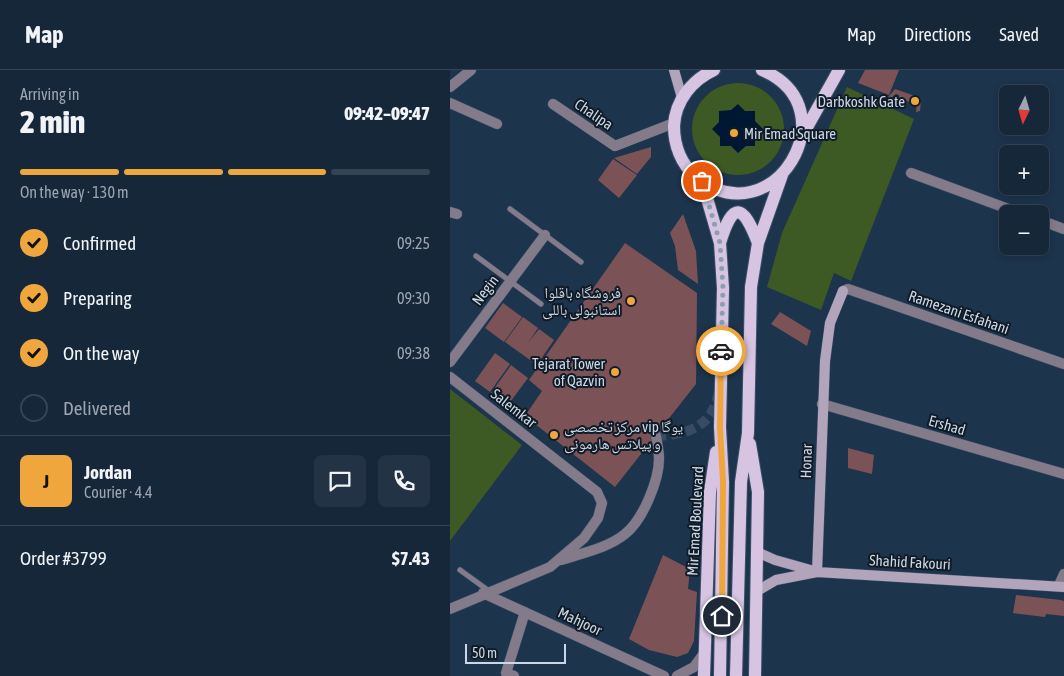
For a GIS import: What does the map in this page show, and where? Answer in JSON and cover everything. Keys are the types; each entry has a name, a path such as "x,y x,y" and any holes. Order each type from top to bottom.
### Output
{"main road":[{"path":"714,70 698,79 682,98 674,124 674,134 680,156 693,174 702,181 721,190 743,192 764,187 782,175"},
{"path":"764,70 781,82 794,97 801,116 802,136"},
{"path":"736,676 741,482 748,433 751,286 758,243 782,175 795,157 802,136 839,70"},
{"name":"Mir Emad Boulevard","path":"702,181 720,243 723,288 720,428 723,482 720,676"},
{"path":"720,243 728,219 733,214 739,213 746,216 758,243"},
{"name":"Mir Emad Boulevard","path":"704,676 710,492 720,428"},
{"path":"748,433 758,492 755,676"}],"street":[{"path":"450,87 471,70"},
{"path":"674,70 682,98"},
{"path":"450,103 497,124"},
{"name":"Chalipa","path":"553,104 615,146 674,124"},
{"path":"910,173 999,206"},
{"path":"1049,223 1064,229"},
{"name":"Negin","path":"450,362 545,235"},
{"name":"Ramezani Esfahani","path":"844,291 848,289 1064,364"},
{"name":"Honar","path":"817,572 822,404 830,323 844,291"},
{"name":"Salemkar","path":"450,377 597,492 602,503 598,518 584,538 557,561"},
{"name":"Ershad","path":"822,404 1064,474"},
{"path":"450,609 486,592 550,567 557,561 601,547 626,534 648,501 656,479 659,459 656,436"},
{"path":"758,552 775,560 817,572"},
{"name":"Shahid Fakouri","path":"757,591 776,580 817,572 1062,586"},
{"path":"1062,586 1064,574"},
{"name":"Mahjoor","path":"486,592 664,676"},
{"path":"514,676 506,673 525,612"},
{"path":"677,676 694,667 706,651"}],"lane":[{"path":"510,209 581,262"},
{"path":"476,256 541,304"},
{"path":"460,570 486,592"}],"green space":[{"path":"738,83 755,87 770,97 780,112 784,129 780,146 770,161 755,171 738,175 721,171 706,161 696,146 692,129 696,112 706,97 721,87"},
{"path":"847,87 914,119 851,281 834,273 821,310 767,287 782,233"},
{"path":"450,389 522,445 450,541"}],"water":[{"path":"738,104 745,111 755,111 755,121 763,129 755,137 755,146 746,146 738,153 731,146 720,146 720,137 712,129 719,122 719,111 731,110"}],"building":[{"path":"865,70 899,70 889,95 858,83"},
{"name":"Darbkoshk Gate","path":"895,89 918,97 921,100 920,111 916,112 917,103 914,102 912,104 901,97 899,98 899,95 896,94 889,100 888,97"},
{"path":"651,147 651,157 637,174 614,158"},
{"path":"613,159 637,175 619,198 598,180"},
{"path":"683,214 696,251 698,284 678,270 675,246 670,233"},
{"name":"Tejarat Tower of Qazvin","path":"625,243 697,293 696,384 615,487 525,416 542,391 529,380"},
{"path":"503,303 522,317 504,342 485,328"},
{"path":"780,312 811,331 807,346 771,324"},
{"path":"523,317 538,328 528,343 539,329 554,340 537,365 505,342"},
{"path":"495,353 510,364 490,392 475,381"},
{"path":"511,365 528,378 508,405 491,393"},
{"path":"848,448 874,455 872,474 848,468"},
{"path":"663,555 690,569 688,589 697,592 694,641 688,653 677,657 649,650 629,639"},
{"path":"1016,595 1064,601 1064,616 1046,614 1045,617 1013,613"}],"tunnel":[{"path":"656,436 677,434 696,428 710,415 718,395"}],"way so far":[{"path":"702,181 720,243 723,288 721,351"}],"place":[{"name":"Darbkoshk Gate","path":"915,101"},
{"name":"Mir Emad Square","path":"734,133"},
{"name":"فروشگاه باقلوا استانبولی باللی","path":"631,301"},
{"name":"Tejarat Tower of Qazvin","path":"615,372"},
{"name":"مرکز تخصصی vip یوگا و پیلاتس هارمونی","path":"554,435"}],"route":[{"path":"721,351 720,428 723,482 722,616"}]}
